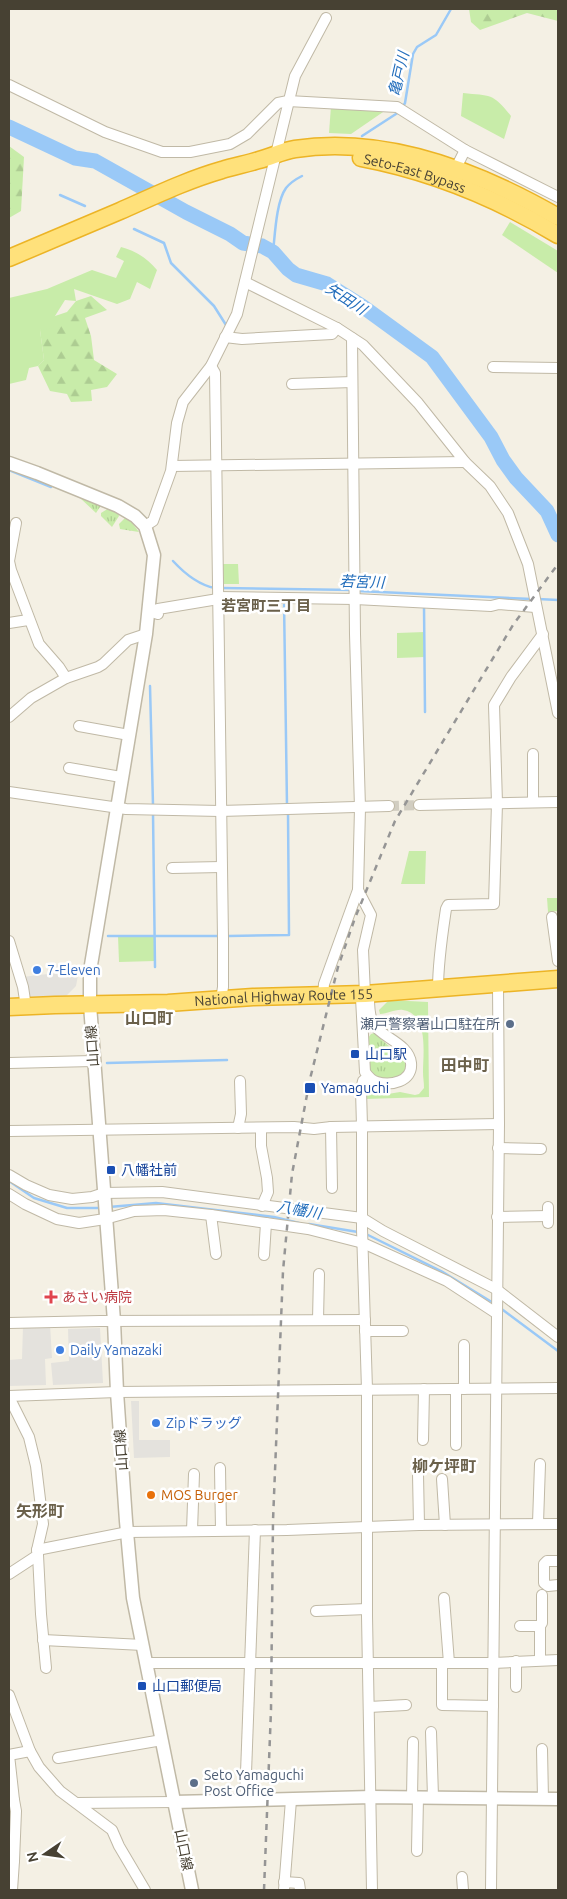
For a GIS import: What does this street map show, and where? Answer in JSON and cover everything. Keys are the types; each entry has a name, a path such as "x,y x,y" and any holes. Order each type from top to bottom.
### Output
{"highway":[{"name":"Seto-East Bypass","path":"271,158 319,155 359,148 395,152 456,168 526,198 558,217"},
{"name":"Seto-East Bypass","path":"13,256 182,184 222,170 271,158 294,149 338,151 423,173 478,195 558,235"},
{"name":"National Highway Route 155","path":"9,1007 168,1004 253,997 365,994 558,979"}],"street":[{"path":"9,462 118,506 135,516 145,526 153,522 172,466 177,423 183,402 211,366 237,314 260,220 271,158 295,76 326,18"},
{"path":"9,85 105,132 162,152 190,152 230,144 247,134 278,103 288,101 397,107 466,150 558,196"},
{"path":"456,168 466,150"},
{"path":"246,280 337,328 363,346 418,403 465,462 490,486 508,513 528,564 532,592 543,634 558,713"},
{"path":"226,337 242,339 332,334 337,328"},
{"path":"323,995 324,984 358,890 360,808 352,464 352,338"},
{"path":"211,366 215,373 223,987 221,1000"},
{"path":"493,367 558,368"},
{"path":"292,384 352,382"},
{"path":"172,466 465,462"},
{"path":"16,523 9,562 28,620 39,644 66,678"},
{"name":"山口線","path":"145,526 154,554 149,611 90,971 90,1005 133,1598 192,1890"},
{"path":"149,611 158,614 158,609 218,594 355,593 491,606 499,604 535,605"},
{"path":"9,623 28,620"},
{"path":"9,717 31,698 66,678 98,667 128,640 146,634"},
{"path":"438,989 438,954 448,905 494,904 496,803 494,705 511,677 543,634"},
{"path":"79,726 129,735"},
{"path":"533,754 533,802"},
{"path":"69,768 121,777"},
{"path":"9,792 126,809 220,811 389,806"},
{"path":"419,804 558,802"},
{"path":"172,868 221,867"},
{"path":"358,890 372,915 363,950 365,994 369,998 369,1011 374,1025 404,1049 409,1056 411,1070 407,1077 400,1082 377,1082 368,1077 365,1072 363,1063 361,998 365,994"},
{"path":"552,917 558,961"},
{"path":"9,940 23,988 26,1007"},
{"path":"491,1890 498,984"},
{"path":"9,1063 93,1061"},
{"path":"368,1077 363,1081 361,1090 362,1232 367,1389 367,1609 368,1707 372,1797 372,1890"},
{"path":"238,1128 241,1114 240,1081"},
{"path":"9,1131 294,1127 314,1129 362,1126 498,1124"},
{"path":"331,1127 332,1188"},
{"path":"261,1128 261,1146 268,1192 262,1206"},
{"path":"498,1148 541,1149"},
{"path":"9,1174 26,1185 49,1195 72,1199 162,1192 262,1206 362,1232 446,1281 496,1302"},
{"path":"9,1194 57,1219 79,1223 134,1211 164,1210 308,1229 362,1232 383,1231 496,1302 558,1336"},
{"path":"211,1215 216,1254"},
{"path":"497,1217 548,1215"},
{"path":"264,1255 266,1223"},
{"path":"318,1320 319,1274"},
{"path":"9,1323 365,1320"},
{"path":"365,1332 402,1331"},
{"path":"456,1445 464,1345"},
{"path":"46,1668 38,1553 43,1524 36,1466 29,1437 9,1396 117,1392 558,1388"},
{"path":"423,1440 424,1389"},
{"path":"538,1523 540,1464"},
{"path":"218,1474 221,1530"},
{"path":"418,1474 419,1525"},
{"path":"192,1479 192,1531"},
{"path":"442,1479 444,1525"},
{"path":"9,1574 38,1553 128,1532 419,1525 558,1524"},
{"path":"245,1800 255,1530"},
{"path":"558,1561 547,1561 544,1564 544,1583 548,1586 558,1585"},
{"path":"540,1660 542,1595"},
{"path":"444,1598 445,1663 442,1705 493,1706"},
{"path":"316,1610 367,1609"},
{"path":"520,1626 540,1626"},
{"path":"43,1640 143,1645"},
{"path":"147,1663 369,1664 492,1663 558,1660"},
{"path":"516,1661 516,1687"},
{"path":"9,1695 12,1710 39,1767 60,1791 112,1830 119,1846 146,1890"},
{"path":"368,1707 406,1706"},
{"path":"431,1732 433,1797"},
{"path":"58,1758 162,1740"},
{"path":"413,1742 417,1852"},
{"path":"542,1749 543,1798"},
{"path":"12,1890 11,1861 16,1811 12,1800 9,1755 30,1751"},
{"path":"77,1803 372,1797 558,1799"},
{"path":"291,1800 284,1886 299,1884 300,1890"},
{"path":"462,1877 463,1890"}],"green space":[{"path":"469,9 558,9 558,21 527,13 480,30 471,22"},
{"path":"463,93 491,97 500,103 511,116 504,139 461,116"},
{"path":"331,106 386,110 351,134 329,133"},
{"path":"9,146 24,157 21,211 9,218"},
{"path":"510,222 558,251 558,273 502,235"},
{"path":"121,247 141,256 157,270 150,289 137,282 130,299 117,304 74,289 76,301 65,300 55,316 53,328 40,330 44,360 38,366 29,368 26,380 9,384 9,298 47,289 92,270 116,278 124,261 116,257"},
{"path":"91,296 107,310 85,318 91,336 94,360 117,374 107,387 91,390 92,401 71,402 67,394 50,391 38,366 44,360 40,330 55,316 67,312 76,301"},
{"path":"79,497 102,504 96,513"},
{"path":"109,508 118,513 119,516 112,527 101,516 101,513"},
{"path":"125,518 129,519 139,532 120,529 119,524"},
{"path":"221,564 238,564 239,584 221,584"},
{"path":"425,632 425,657 397,658 397,633"},
{"path":"409,851 426,851 425,884 401,884"},
{"path":"547,898 558,898 558,911 548,912"},
{"path":"155,935 155,961 119,962 118,936"},
{"path":"389,1000 428,1002 429,1097 365,1099 365,1093 388,1094 400,1092 415,1095 419,1094 424,1088 424,1046 421,1027 411,1013 403,1010 380,1014 379,1010"},
{"path":"374,1033 405,1060 408,1068 400,1078 378,1079 370,1074 368,1038"}],"shaded area":[{"path":"47,962 79,970 76,986 65,997 28,998 22,977 48,974"},
{"path":"50,1324 52,1358 45,1359 46,1385 9,1386 9,1360 22,1359 23,1326"},
{"path":"100,1328 103,1383 53,1385 51,1363 69,1361 68,1329"},
{"path":"131,1401 139,1401 139,1440 170,1440 170,1457 134,1458"}],"waterway":[{"name":"亀戸川","path":"402,108 405,103 413,54 417,47 436,35 451,9"},
{"name":"亀戸川","path":"362,136 399,112"},
{"name":"矢田川","path":"9,127 75,158 95,161 186,212 230,234 243,243 262,246 273,252 296,275 327,284 362,306 432,357 491,437 503,460 516,478 547,511 558,535"},
{"name":"亀戸川","path":"273,252 276,219 283,194 289,184 302,176"},
{"path":"60,195 85,206"},
{"path":"134,229 164,243 171,263 214,306 226,325"},
{"name":"若宮川","path":"9,470 51,487"},
{"name":"若宮川","path":"173,561 192,578 215,588"},
{"name":"若宮川","path":"221,588 353,590"},
{"name":"若宮川","path":"358,591 532,599"},
{"name":"若宮川","path":"538,599 558,600"},
{"path":"284,601 287,806"},
{"path":"424,606 425,712"},
{"path":"150,686 153,805"},
{"path":"229,936 289,935 288,812"},
{"path":"153,813 155,967"},
{"path":"108,936 219,936"},
{"path":"107,1063 227,1060"},
{"name":"八幡川","path":"9,1181 34,1198 67,1208 101,1208"},
{"name":"八幡川","path":"109,1207 156,1203 274,1217 299,1223"},
{"name":"八幡川","path":"309,1224 358,1232"},
{"name":"八幡川","path":"366,1234 441,1271 495,1304"},
{"name":"八幡川","path":"499,1307 558,1351"}],"tunnel":[{"path":"389,806 419,805"}],"railway":[{"path":"264,1890 271,1710 273,1521 283,1271 292,1174 310,1079 338,967 355,918 395,821 513,625 558,564"}],"place":[{"name":"7-Eleven","path":"37,970"},
{"name":"瀬戸警察署山口駐在所","path":"510,1024"},
{"name":"山口駅","path":"355,1054"},
{"name":"Yamaguchi","path":"310,1088"},
{"name":"八幡社前","path":"111,1170"},
{"name":"あさい病院","path":"51,1297"},
{"name":"Daily Yamazaki","path":"60,1350"},
{"name":"Zipドラッグ","path":"156,1423"},
{"name":"MOS Burger","path":"151,1495"},
{"name":"山口郵便局","path":"142,1686"},
{"name":"Seto Yamaguchi Post Office","path":"194,1783"}],"district":[{"name":"若宮町三丁目","path":"266,606"},
{"name":"山口町","path":"149,1018"},
{"name":"田中町","path":"465,1065"},
{"name":"柳ケ坪町","path":"444,1466"},
{"name":"矢形町","path":"40,1511"}]}
